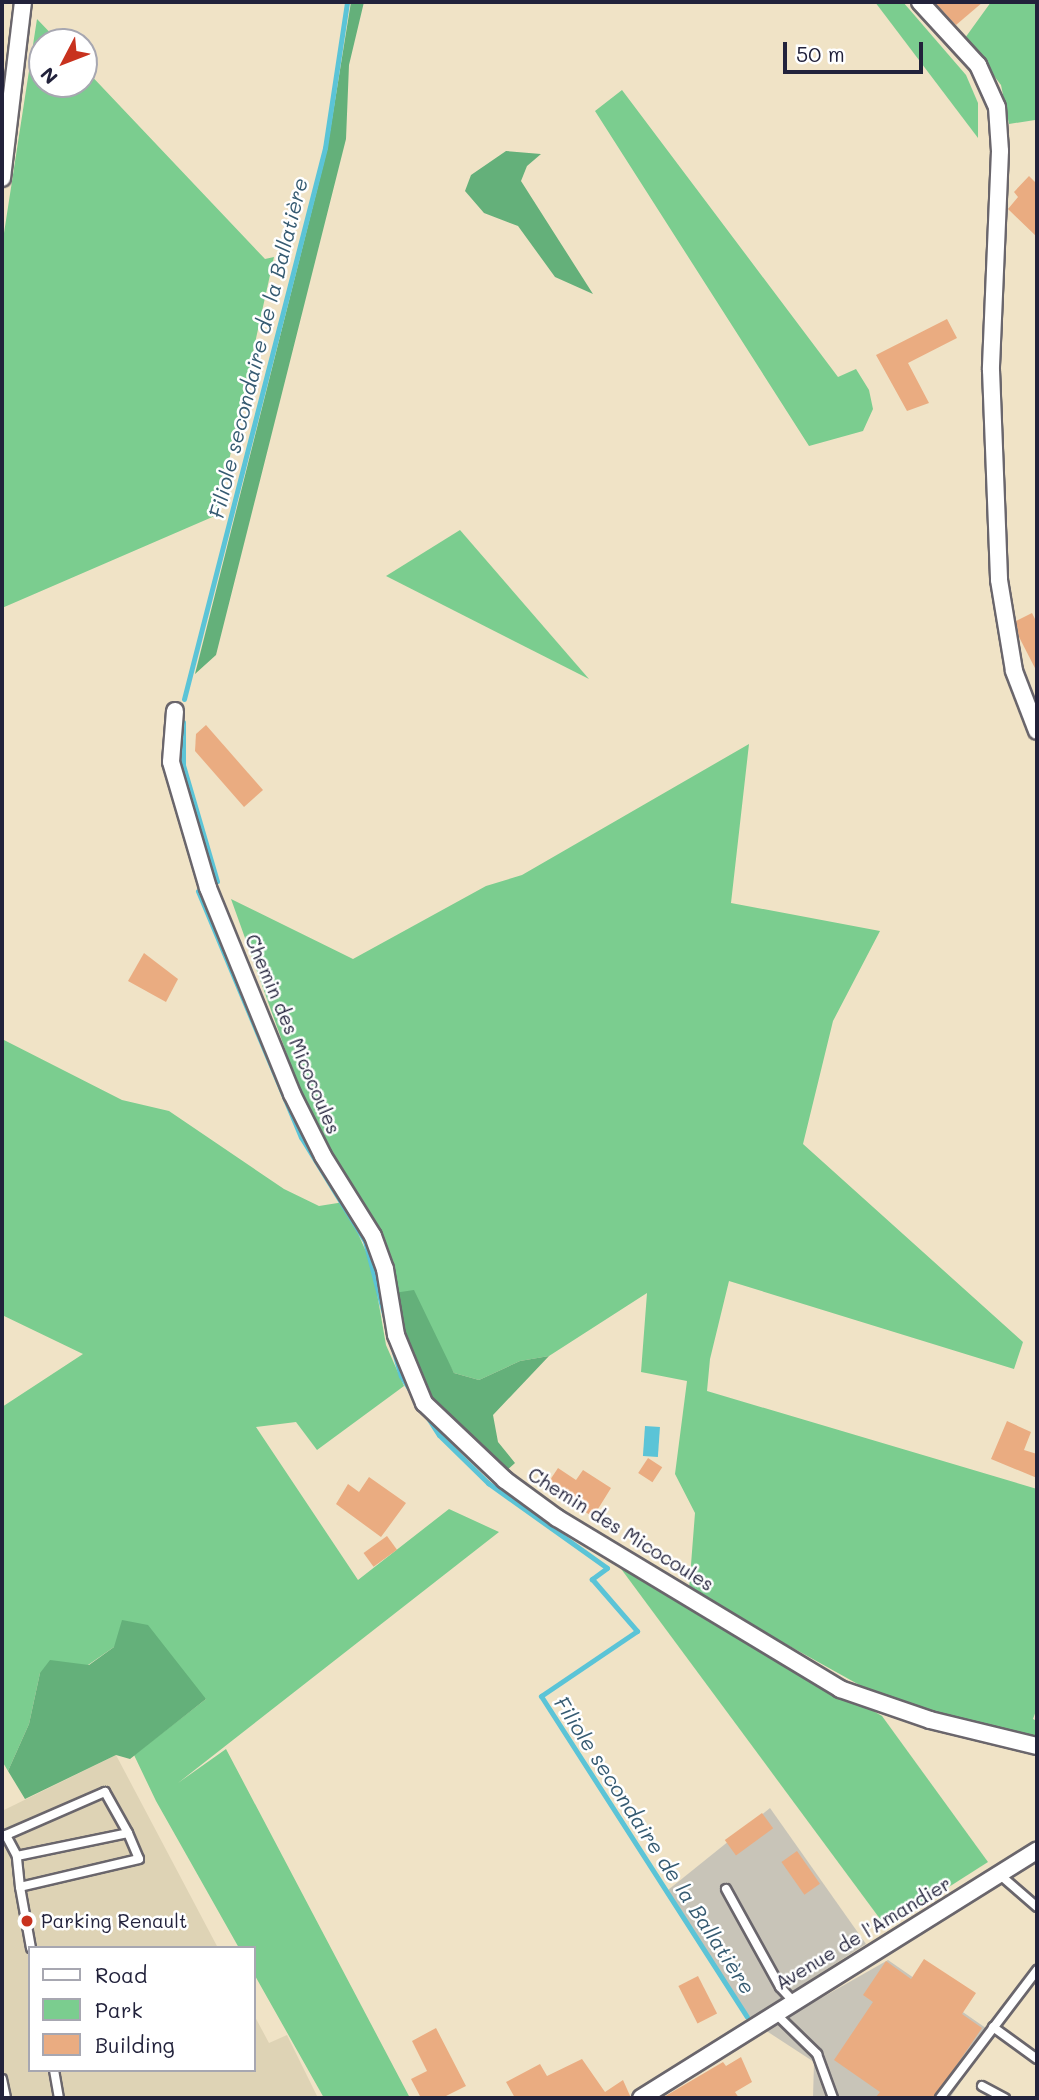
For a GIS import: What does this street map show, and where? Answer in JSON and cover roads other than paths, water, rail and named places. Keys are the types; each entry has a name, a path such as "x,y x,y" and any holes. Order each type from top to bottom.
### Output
{"street":[{"path":"2,178 23,2"},
{"path":"920,2 978,65 997,107 1000,151 991,370 999,580 1014,671 1037,731"},
{"name":"Chemin des Micocoules","path":"175,711 171,762 208,888 292,1094 323,1156 373,1236 385,1269 396,1335 424,1403 505,1480 558,1518 840,1689 930,1720 1037,1746"},
{"name":"Avenue de l'Amandier","path":"641,2098 774,2012 1037,1851"}],"lane":[{"path":"20,1887 139,1859 105,1792 6,1836 17,1856 20,1887 31,1946"},
{"path":"17,1856 128,1833"},
{"path":"999,1874 1037,1907"},
{"path":"726,1889 780,1987 793,2001"},
{"path":"940,2098 1037,1970"},
{"path":"774,2012 817,2054 833,2098"},
{"path":"993,2028 1037,2059"},
{"path":"54,2072 59,2098"},
{"path":"2,2079 6,2098"},
{"path":"982,2086 1002,2097"}],"water":[{"path":"645,1426 660,1427 658,1457 643,1456"}],"waterway":[{"name":"Filiole secondaire de la Ballatière","path":"184,699 325,148 347,2"},
{"name":"Filiole secondaire de la Ballatière","path":"183,722 183,765 217,881"},
{"name":"Filiole secondaire de la Ballatière","path":"198,891 301,1137 365,1241 388,1329"},
{"name":"Filiole secondaire de la Ballatière","path":"392,1345 401,1376 439,1435 488,1483 607,1568 592,1579 637,1631 541,1696 747,2017"}],"place":[{"name":"Parking Renault","path":"27,1921"}]}
